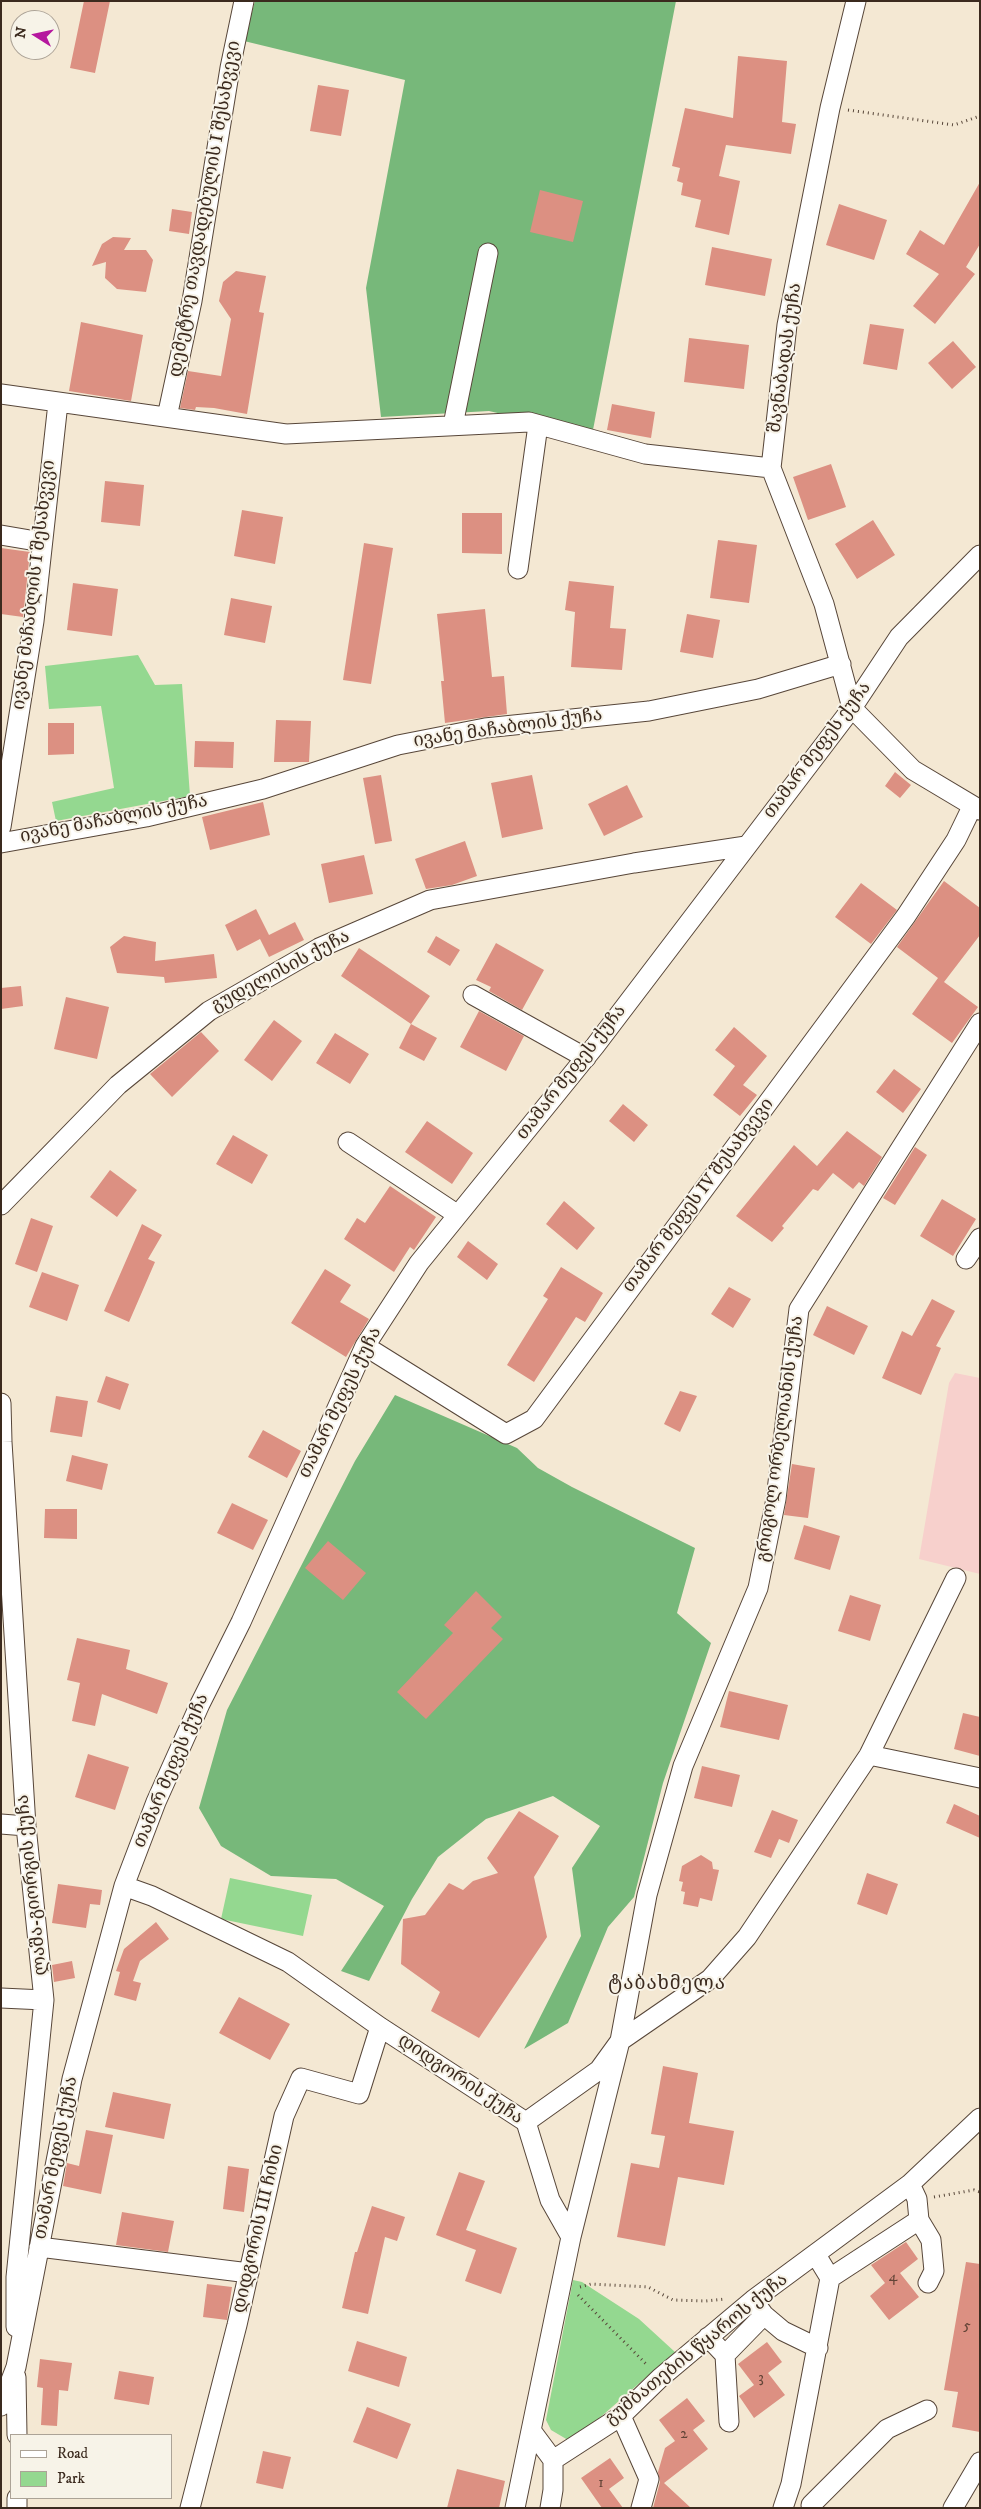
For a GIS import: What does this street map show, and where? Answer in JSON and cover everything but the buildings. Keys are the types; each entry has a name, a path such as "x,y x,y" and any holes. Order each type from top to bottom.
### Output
{"street":[{"name":"დემეტრე თავდადებულის I შესახვევი","path":"168,417 192,301 230,68 244,1"},
{"name":"შავნაბადას ქუჩა","path":"852,708 824,604 771,468 787,325 830,108 856,1"},
{"path":"453,425 488,253"},
{"path":"1,394 286,434 529,422 645,454 771,468"},
{"name":"ივანე მაჩაბლის I შესახვევი","path":"1,827 34,620 58,402"},
{"path":"518,569 538,425"},
{"path":"1,535 42,542"},
{"name":"თამარ მეფეს ქუჩა","path":"1,2406 9,2365 40,2247 72,2079 124,1886 156,1802 200,1704 241,1622 365,1346 420,1263 586,1058 852,708 899,637 980,555"},
{"name":"ივანე მაჩაბლის ქუჩა","path":"1,842 146,817 263,789 398,745 484,728 649,711 758,688 841,664"},
{"path":"852,708 913,770 976,808"},
{"name":"თამარ მეფეს IV შესახვევი","path":"365,1346 506,1434 534,1419 906,916 976,808"},
{"name":"გუდელისის ქუჩა","path":"1,1205 118,1086 209,1011 319,948 430,900 634,862 746,846"},
{"path":"473,995 586,1058"},
{"name":"გრიგოლ ორბელიანის ქუჩა","path":"570,2237 620,2041 647,1895 683,1766 758,1588 776,1499 799,1309 980,1023"},
{"path":"348,1142 458,1215"},
{"path":"966,1259 980,1238"},
{"name":"ლაშა-გიორგის ქუჩა","path":"1,1402 26,1826 44,2000 9,2365"},
{"path":"526,2122 599,2070 620,2041 710,1979 747,1937 869,1755 956,1578"},
{"path":"869,1755 980,1778"},
{"path":"1,1824 26,1826"},
{"name":"დიდგორის ქუჩა","path":"124,1886 161,1900 288,1962 380,2027 526,2122 550,2200 570,2237"},
{"path":"1,1998 44,2000"},
{"name":"დიდგორის III ჩიხი","path":"190,2508 248,2273 284,2116 301,2078 359,2094 380,2027"},
{"name":"გუმბათების წყაროს ქუჩა","path":"553,2460 620,2416 660,2378 749,2303 816,2255 913,2192 980,2118"},
{"path":"913,2192 919,2220 931,2240 934,2271 928,2283"},
{"path":"830,2278 919,2220"},
{"path":"516,2508 570,2237"},
{"path":"40,2247 248,2273"},
{"path":"783,2508 791,2484 800,2425 818,2348 830,2278 816,2255"},
{"path":"749,2303 783,2331 818,2348"},
{"path":"725,2355 764,2315"},
{"path":"708,2337 725,2355 729,2422"},
{"path":"9,2365 17,2434"},
{"path":"791,2484 812,2507 887,2429 927,2410"},
{"path":"620,2416 649,2479 641,2508"},
{"path":"532,2433 553,2460 553,2490 550,2508"},
{"path":"953,2508 980,2462"}],"path":[{"path":"830,108 954,125 980,116"},
{"path":"913,2192 974,2190 980,2192"},
{"path":"660,2378 572,2289 591,2284 648,2287 673,2300 706,2301 734,2298 749,2303"}],"shaded area":[{"path":"955,1373 980,1378 980,1574 919,1559 949,1383"}],"green space":[{"path":"255,1 676,1 592,435 489,411 381,417 366,288 405,80 244,41"},
{"path":"138,655 155,685 182,684 190,796 56,821 52,802 114,788 101,706 49,709 45,666"},
{"path":"395,1395 517,1448 538,1468 695,1548 677,1613 711,1643 663,1783 634,1897 608,1927 568,2023 524,2049 581,1936 572,1868 600,1826 553,1796 486,1819 438,1857 412,1899 369,1981 341,1971 384,1906 336,1879 271,1876 221,1846 199,1808 227,1710 355,1461"},
{"path":"230,1878 312,1895 303,1936 221,1919"},
{"path":"573,2280 582,2282 639,2319 675,2352 596,2421 568,2440 551,2430 546,2420"}],"district":[{"name":"ტაბახმელა","path":"667,1985"}]}
